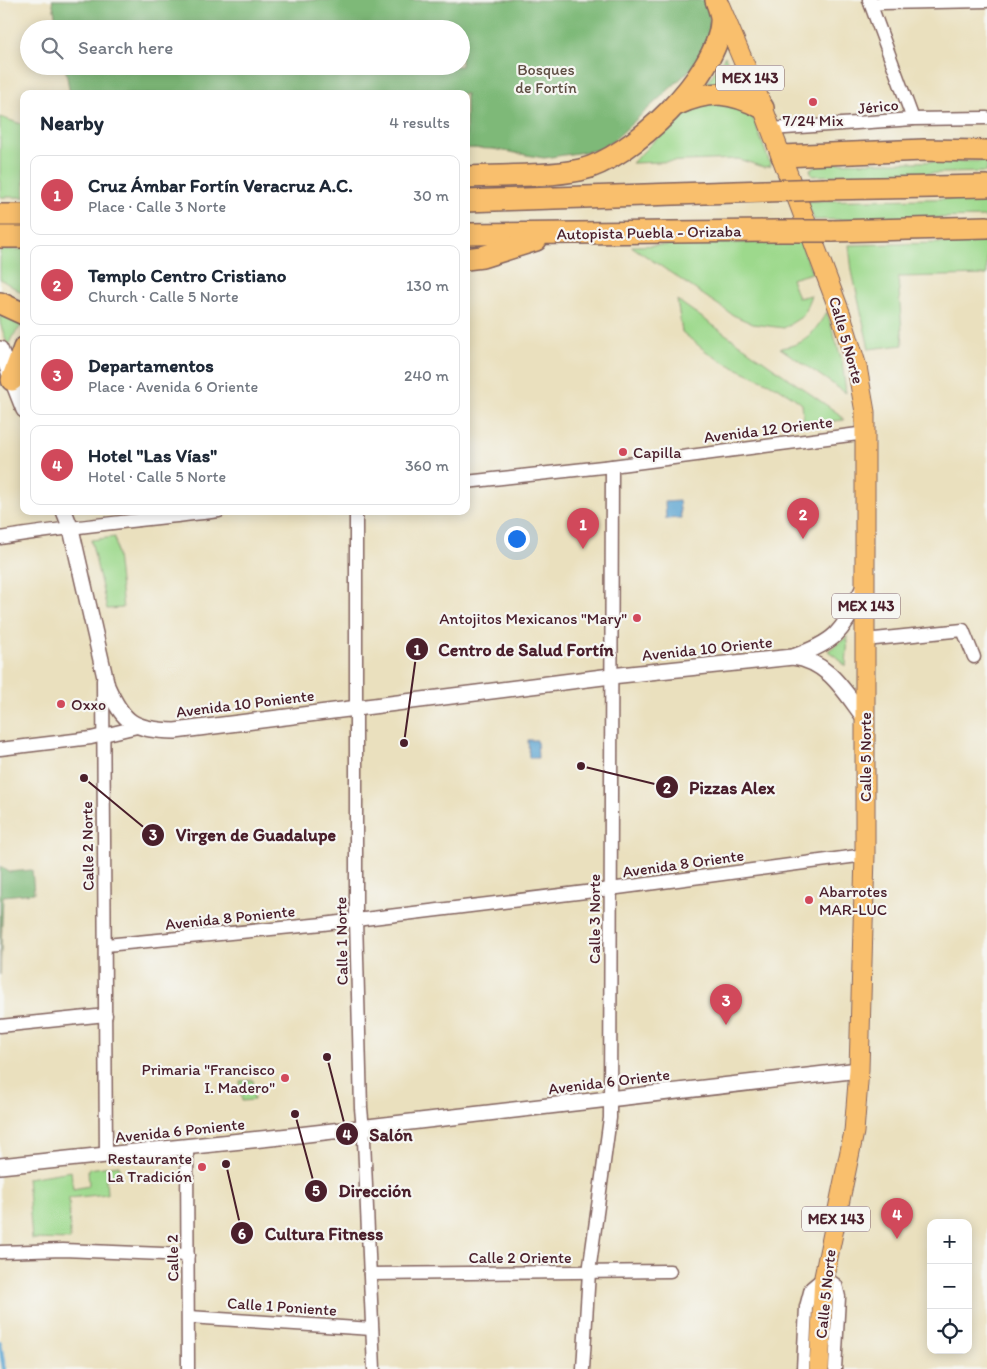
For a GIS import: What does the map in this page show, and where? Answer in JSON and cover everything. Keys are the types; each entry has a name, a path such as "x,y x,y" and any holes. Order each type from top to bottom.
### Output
{"highway":[{"path":"470,177 580,170 602,162 629,147 694,84 713,53 722,21 717,0"},
{"path":"674,105 693,97 725,94 742,97 763,108"},
{"path":"782,156 924,150 987,151"},
{"path":"470,201 987,186"},
{"path":"0,215 20,215"},
{"name":"Autopista Puebla - Orizaba","path":"470,234 987,227"},
{"path":"470,258 482,257 556,234"},
{"path":"0,237 20,237"},
{"path":"0,303 20,312"},
{"path":"6,382 20,356"}],"main road":[{"name":"MEX 143","path":"717,0 782,156"},
{"name":"Calle 5 Norte","path":"782,156 850,339 858,366 866,433 865,855 859,1070 854,1132 824,1277 819,1369"}],"street":[{"path":"913,118 870,3 987,2"},
{"name":"Jérico","path":"771,129 828,127 913,118 987,118"},
{"path":"0,349 6,382 20,404"},
{"name":"Avenida 12 Oriente","path":"470,482 612,466 866,433"},
{"name":"Calle 3 Norte","path":"583,1369 589,1272 611,1099 612,466"},
{"name":"Calle 2 Norte","path":"66,515 71,529 103,674 106,1155"},
{"path":"0,538 56,529 71,529 186,515"},
{"name":"Calle 1 Norte","path":"356,515 356,919 374,1369"},
{"path":"793,657 815,649 834,638 841,630 866,583"},
{"path":"865,640 963,630 974,657"},
{"path":"793,657 812,661 830,673 866,720"},
{"name":"Avenida 10 Oriente","path":"356,706 793,657"},
{"path":"103,674 116,707 125,719 137,727"},
{"name":"Avenida 10 Poniente","path":"0,749 103,735 137,727 175,731 356,706"},
{"name":"Avenida 8 Oriente","path":"356,919 610,890 865,855"},
{"name":"Avenida 8 Poniente","path":"106,945 356,919"},
{"path":"0,1026 106,1014"},
{"name":"Avenida 6 Oriente","path":"363,1127 859,1070"},
{"name":"Avenida 6 Poniente","path":"0,1166 363,1127"},
{"name":"Calle 2","path":"186,1147 188,1369"},
{"path":"0,1252 62,1250 188,1255"},
{"name":"Calle 2 Oriente","path":"370,1274 670,1271"},
{"path":"803,1369 806,1307 811,1288 824,1277 836,1285 839,1297 835,1369"},
{"name":"Calle 1 Poniente","path":"189,1317 372,1329"}],"green space":[{"name":"Bosques de Fortín","path":"52,0 704,0 709,10 710,32 707,46 691,69 613,141 597,150 544,158 493,149 470,148 470,90 69,90 67,75 470,75 470,20 56,20"},
{"path":"725,56 738,89 702,85 709,80"},
{"path":"710,102 750,110 771,166 764,167 738,159 632,163 679,116 693,107"},
{"path":"0,117 20,124 20,197 0,197"},
{"path":"987,161 987,172 812,176 810,169 822,163"},
{"path":"987,198 987,217 814,220 807,201"},
{"path":"800,241 812,273 791,279 798,298 811,295 803,316 784,328 753,324 733,315 631,246"},
{"path":"987,242 987,275 898,277 903,345 869,349 852,271 849,245"},
{"path":"20,249 20,292 0,279 0,250"},
{"path":"677,300 839,414 844,420 804,424 802,404 792,396 770,383 713,356 682,332"},
{"path":"827,312 842,361 846,393 780,348 803,341"},
{"path":"0,315 20,322 20,328 12,337 8,346 0,323"},
{"path":"115,537 123,608 107,609 91,540"},
{"path":"848,636 846,667 828,651"},
{"path":"0,866 9,872 32,870 34,893 3,896 0,975"},
{"path":"253,1080 254,1100 242,1101 240,1081"},
{"path":"119,1165 120,1178 106,1179 107,1194 69,1198 70,1240 32,1239 27,1178 71,1171 73,1189 89,1186 88,1169"}],"water":[{"path":"679,501 681,518 666,519 665,502"},
{"path":"528,740 537,740 538,758 529,758"}],"waterway":[{"path":"0,1343 4,1369"}],"place":[{"name":"7/24 Mix","path":"813,102"},
{"name":"Capilla","path":"623,452"},
{"name":"Templo Centro Cristiano","path":"803,539"},
{"name":"Cruz Ámbar Fortín Veracruz A.C.","path":"583,549"},
{"name":"Antojitos Mexicanos \"Mary\"","path":"637,618"},
{"name":"Oxxo","path":"61,704"},
{"name":"Centro de Salud Fortín","path":"404,743"},
{"name":"Pizzas Alex","path":"581,766"},
{"name":"Virgen de Guadalupe","path":"84,778"},
{"name":"Abarrotes MAR-LUC","path":"809,900"},
{"name":"Departamentos","path":"726,1025"},
{"name":"Salón","path":"327,1057"},
{"name":"Primaria \"Francisco I. Madero\"","path":"285,1078"},
{"name":"Dirección","path":"295,1114"},
{"name":"Cultura Fitness","path":"226,1164"},
{"name":"Restaurante La Tradición","path":"202,1167"},
{"name":"Hotel \"Las Vías\"","path":"897,1239"}]}
